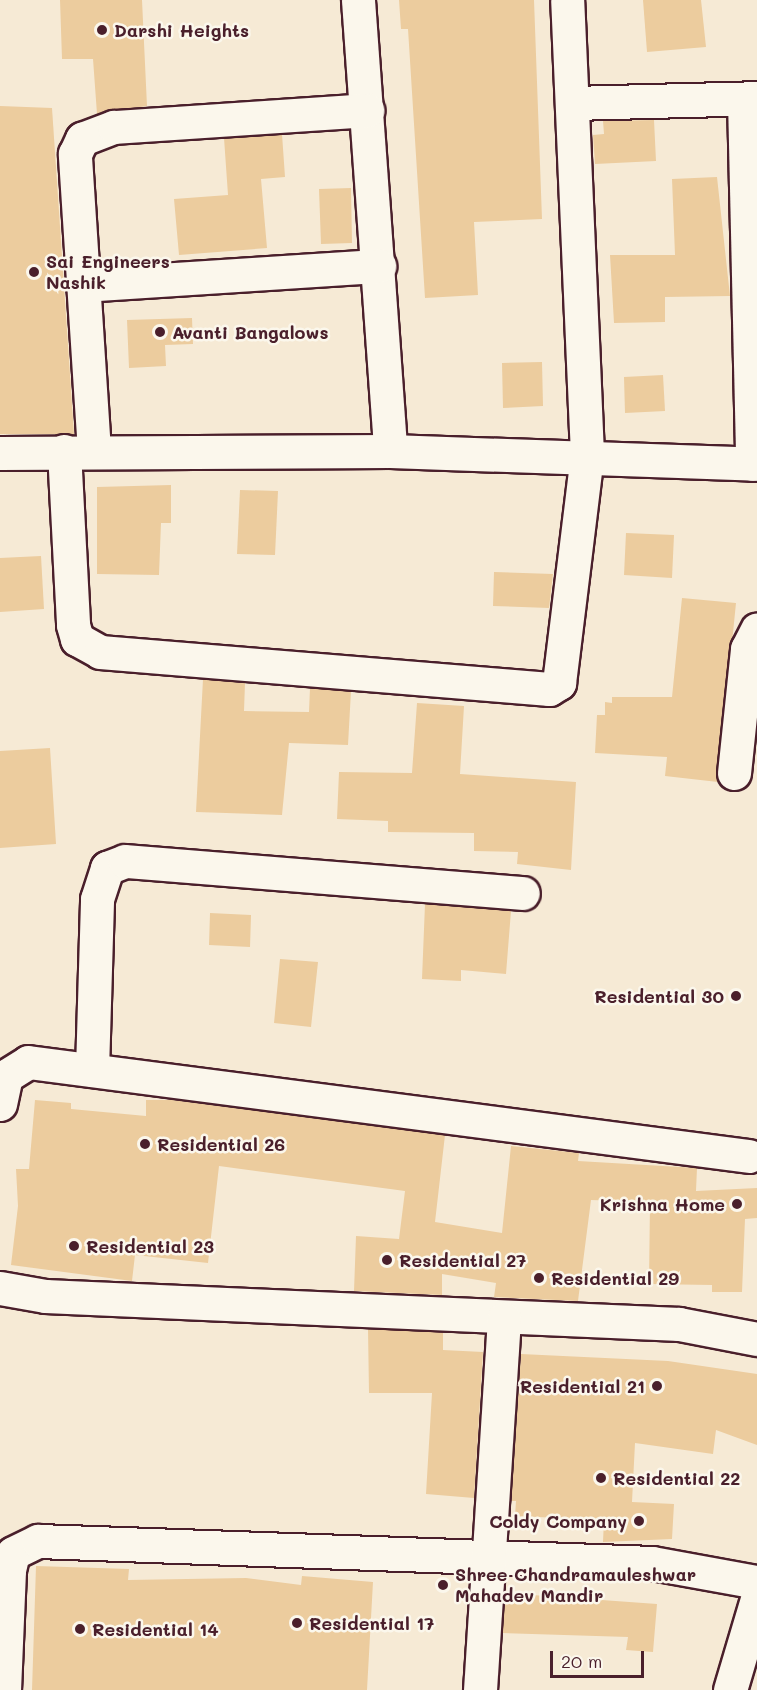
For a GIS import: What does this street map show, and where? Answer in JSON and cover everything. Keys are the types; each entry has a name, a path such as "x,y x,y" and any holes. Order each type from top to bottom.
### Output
{"street":[{"path":"358,0 379,266 390,451"},
{"path":"367,110 114,128 82,139 75,154 83,285 73,625 86,646 100,652 549,689 563,674 587,454 567,0"},
{"path":"0,453 390,451 587,454 754,464 751,98 572,103"},
{"path":"83,285 379,266"},
{"path":"734,773 747,649 757,630"},
{"path":"92,1070 97,898 107,867 125,861 523,893"},
{"path":"0,1104 6,1076 15,1066 28,1062 749,1156"},
{"path":"0,1288 45,1296 504,1319 679,1324 757,1339"},
{"path":"480,1690 504,1319"},
{"path":"4,1690 9,1570 13,1553 24,1544 487,1555 652,1563 757,1582"},
{"path":"730,1690 757,1599"}],"building":[{"name":"Darshi Heights","path":"60,0 142,0 147,106 97,114 93,59 62,59"},
{"path":"399,0 534,0 542,219 474,222 478,295 425,298 408,29 401,29"},
{"path":"643,0 701,0 706,47 647,52"},
{"name":"Sai Engineers Nashik","path":"0,106 52,108 74,434 0,434"},
{"path":"654,120 656,161 595,164 593,135 604,134 603,121"},
{"path":"282,134 285,177 261,179 267,248 179,255 174,199 228,195 224,138"},
{"path":"717,177 730,296 665,297 665,322 614,323 610,255 675,255 672,179"},
{"path":"351,188 352,243 321,244 319,189"},
{"name":"Avanti Bangalows","path":"192,318 193,344 165,345 166,366 129,368 127,320"},
{"path":"542,362 543,406 503,408 502,363"},
{"path":"663,375 665,411 625,413 624,377"},
{"path":"171,485 171,523 161,523 159,575 97,574 97,487"},
{"path":"240,490 278,491 275,555 237,554"},
{"path":"626,533 674,535 672,578 624,575"},
{"path":"41,556 44,609 0,612 0,558"},
{"path":"494,572 553,574 549,608 493,606"},
{"path":"682,598 736,603 718,782 665,776 667,757 595,753 597,715 605,715 605,702 612,703 612,697 672,697"},
{"path":"203,679 245,683 244,711 309,712 310,688 351,691 348,745 289,743 282,815 196,812"},
{"path":"417,703 464,706 460,774 576,782 571,870 517,864 518,852 474,851 474,833 388,832 388,821 337,819 339,772 412,773"},
{"path":"50,748 56,844 0,848 0,751"},
{"path":"425,904 511,911 506,974 461,970 461,981 422,979"},
{"path":"210,913 251,915 250,947 209,945"},
{"path":"280,959 318,962 311,1027 274,1023"},
{"path":"35,1100 71,1103 71,1109 146,1116 146,1100 173,1100 445,1135 435,1222 502,1233 511,1146 579,1153 578,1161 697,1168 696,1191 757,1188 757,1218 745,1219 742,1292 712,1292 712,1285 649,1284 650,1202 591,1200 578,1301 494,1297 496,1283 442,1274 442,1295 354,1291 356,1236 399,1239 405,1191 219,1166 208,1263 135,1255 132,1281 11,1265 18,1206 16,1169 29,1169"},
{"path":"368,1329 443,1332 443,1350 483,1352 474,1498 426,1494 432,1393 369,1393"},
{"path":"521,1354 668,1361 757,1374 757,1445 716,1430 713,1454 635,1443 632,1502 674,1504 672,1539 603,1542 604,1520 515,1516 516,1501 511,1501"},
{"path":"36,1566 129,1569 128,1580 246,1578 301,1585 302,1576 373,1582 367,1690 32,1690"},
{"path":"505,1593 657,1604 653,1652 626,1650 628,1637 502,1633"}],"place":[{"name":"Darshi Heights","path":"102,30"},
{"name":"Sai Engineers Nashik","path":"34,272"},
{"name":"Avanti Bangalows","path":"160,332"},
{"name":"Residential 30","path":"736,996"},
{"name":"Residential 26","path":"145,1144"},
{"name":"Krishna Home","path":"737,1204"},
{"name":"Residential 23","path":"74,1246"},
{"name":"Residential 27","path":"387,1260"},
{"name":"Residential 29","path":"539,1278"},
{"name":"Residential 21","path":"657,1386"},
{"name":"Residential 22","path":"601,1478"},
{"name":"Coldy Company","path":"639,1521"},
{"name":"Shree Chandramauleshwar Mahadev Mandir","path":"443,1585"},
{"name":"Residential 17","path":"297,1623"},
{"name":"Residential 14","path":"80,1629"}]}
